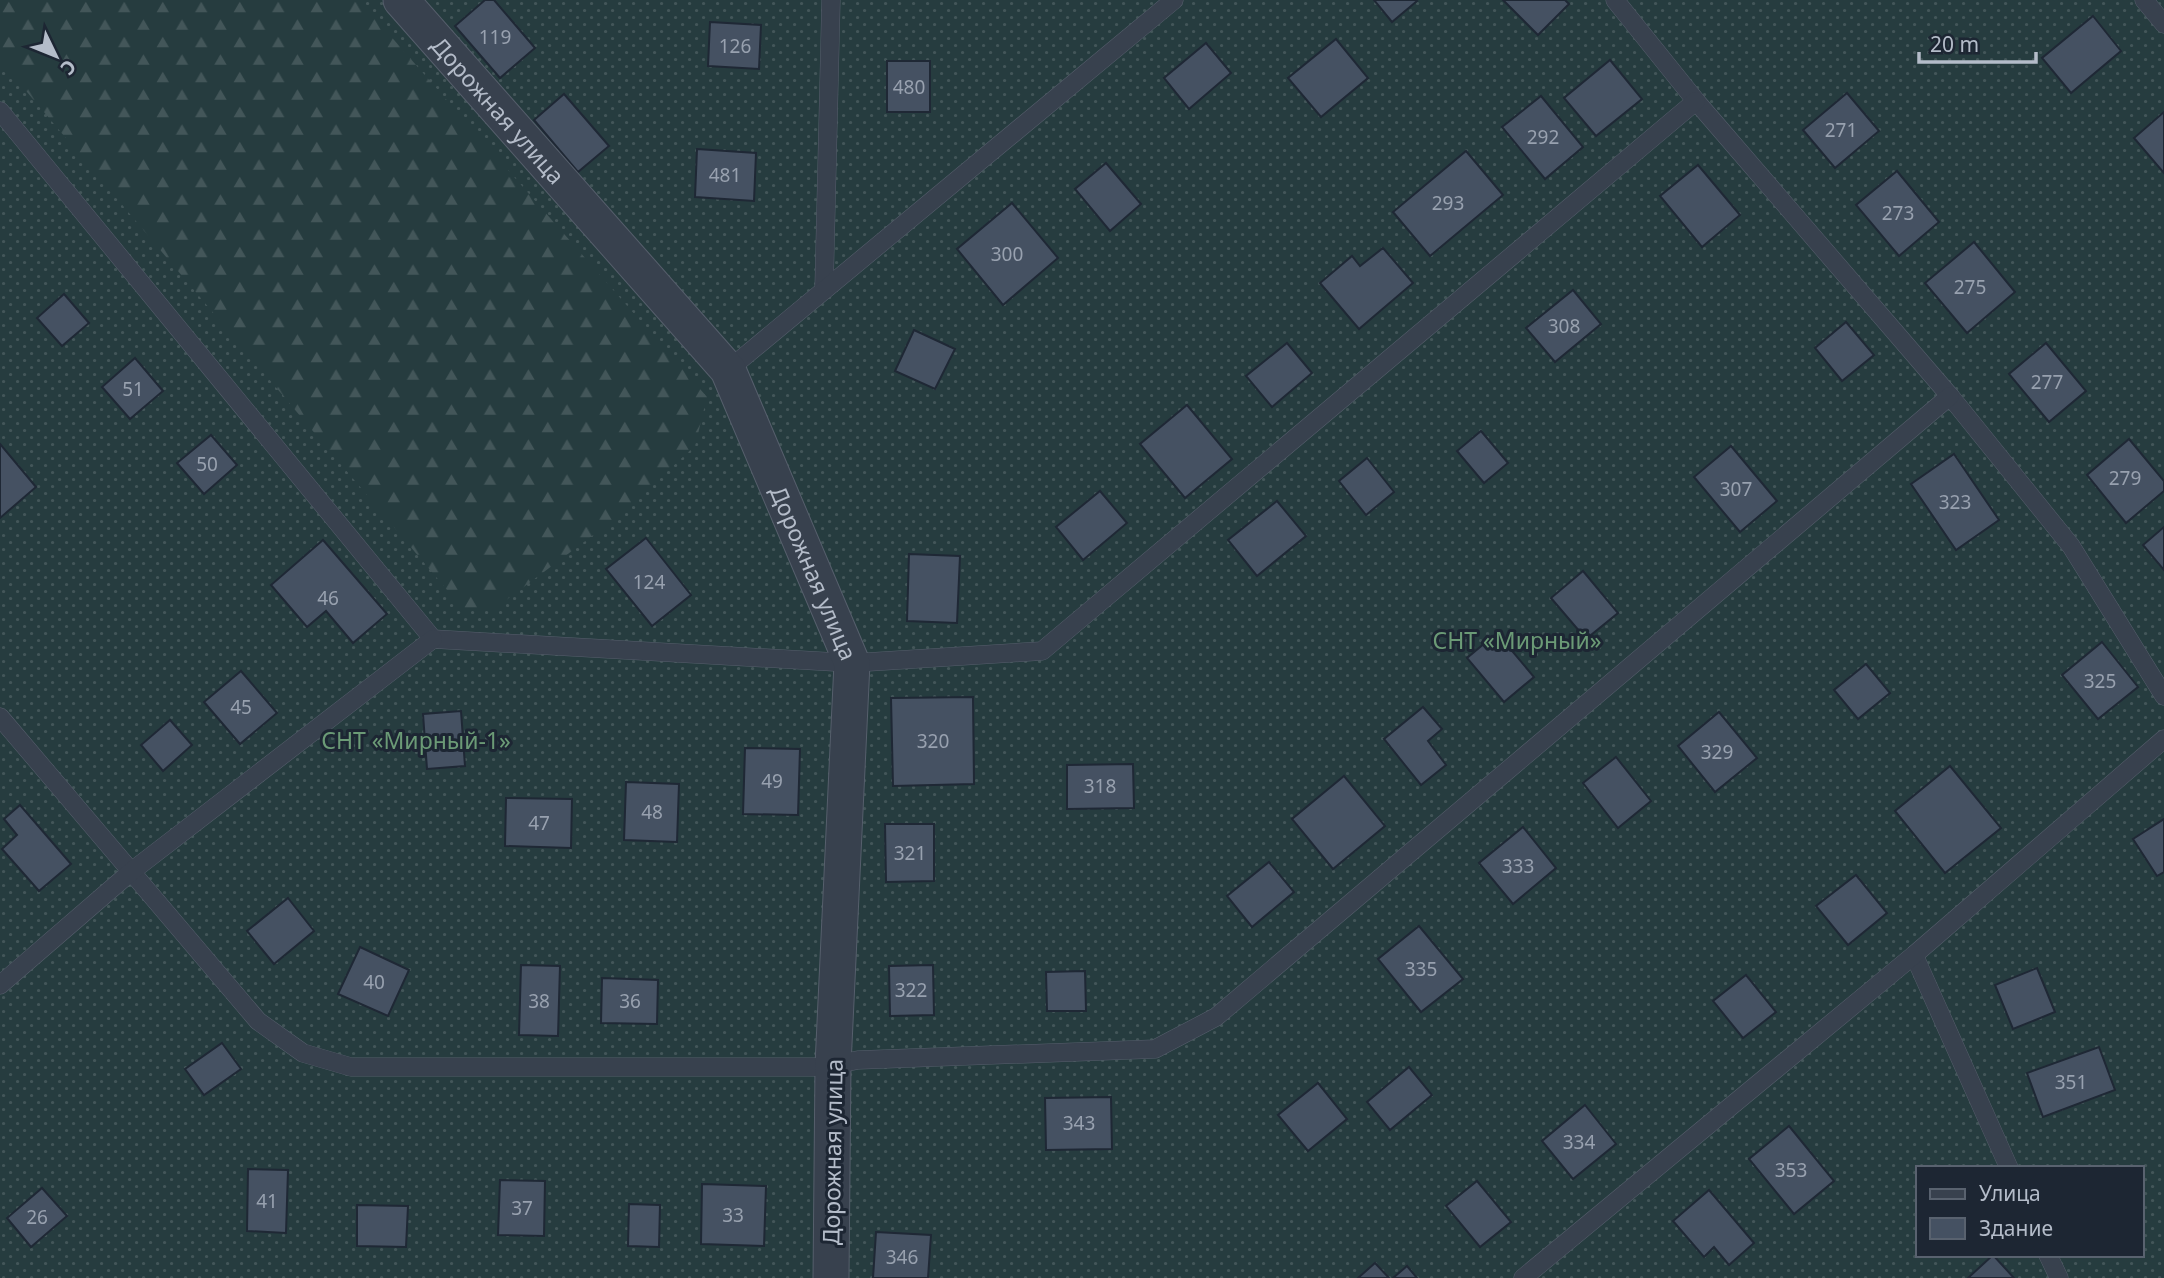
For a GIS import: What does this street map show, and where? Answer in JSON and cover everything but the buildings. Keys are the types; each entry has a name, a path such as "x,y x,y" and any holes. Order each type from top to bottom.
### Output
{"street":[{"name":"Дорожная улица","path":"401,0 727,370 852,663 833,1065 831,1278"}],"lane":[{"path":"824,290 831,0"},
{"path":"727,370 1174,0"},
{"path":"1615,0 1696,101 1950,396 2071,546 2164,696"},
{"path":"2144,0 2164,24"},
{"path":"0,985 132,872 433,639 852,663 1042,651 1696,101"},
{"path":"0,111 433,639"},
{"path":"0,717 258,1021 303,1053 351,1067 833,1065 858,1060 1155,1049 1216,1017 1950,396"},
{"path":"1523,1278 1914,955 2164,739"},
{"path":"1914,955 2008,1166"},
{"path":"2049,1257 2059,1278"}],"green space":[{"name":"СНТ «Мирный»","path":"0,0 2164,0 2164,1278 0,1278"},
{"path":"0,0 359,0 707,397 695,446 612,521 497,607 463,609 0,60"}],"park label":[{"name":"СНТ «Мирный-1»","path":"416,740"}]}
